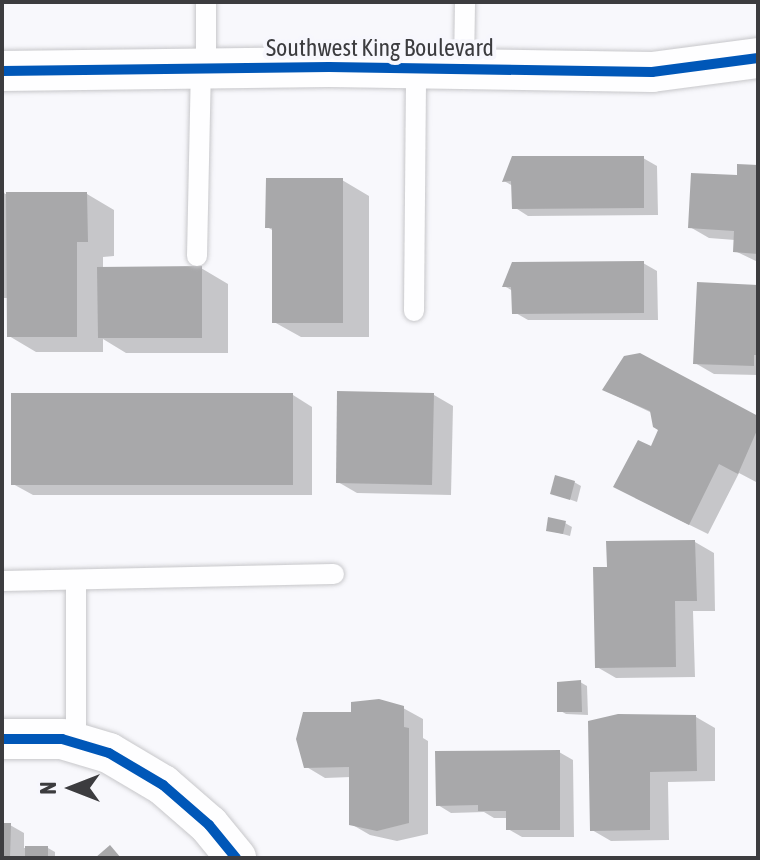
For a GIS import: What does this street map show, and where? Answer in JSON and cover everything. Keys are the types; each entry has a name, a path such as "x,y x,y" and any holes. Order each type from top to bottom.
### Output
{"street":[{"name":"Southwest King Boulevard","path":"2,71 464,67 652,72 758,58"},
{"path":"2,739 62,739 109,753 163,785 209,825 236,858"}],"lane":[{"path":"197,256 206,2"},
{"path":"464,67 465,2"},
{"path":"414,311 416,67"},
{"path":"2,581 334,574"},
{"path":"76,580 76,743"}],"building":[{"path":"512,156 644,156 644,208 512,209 511,181 502,182"},
{"path":"737,164 758,165 758,254 733,252 734,231 688,228 691,173 737,175"},
{"path":"266,178 343,178 343,323 272,323 272,228 265,228"},
{"path":"6,192 87,192 88,242 77,242 77,337 7,337"},
{"path":"644,261 644,313 512,314 511,287 502,287 512,262"},
{"path":"202,266 202,338 98,338 97,267"},
{"path":"697,282 758,285 758,355 754,355 754,366 693,364"},
{"path":"640,353 758,416 758,428 738,474 719,464 689,525 613,487 638,440 651,446 658,430 653,427 650,411 602,390 624,356"},
{"path":"337,391 434,393 432,485 336,483"},
{"path":"11,393 293,393 293,485 11,485"},
{"path":"555,475 575,481 570,500 550,494"},
{"path":"548,517 566,521 563,534 546,531"},
{"path":"695,540 697,601 675,601 676,667 595,668 593,567 607,567 606,541"},
{"path":"581,680 582,712 557,712 557,682"},
{"path":"379,699 404,706 404,727 409,728 409,823 377,831 349,825 349,767 304,768 296,739 303,712 351,712 351,702"},
{"path":"618,714 696,715 697,771 650,772 650,830 590,831 588,721"},
{"path":"560,750 560,830 506,830 506,811 478,811 478,805 436,806 435,751"},
{"path":"2,823 11,823 10,858 2,858"},
{"path":"110,845 121,858 95,858"},
{"path":"25,846 48,846 48,858 25,858"}],"cycle path":[{"path":"2,71 329,67 652,72 758,58"},
{"path":"2,739 62,739 109,753 163,785 209,825 236,858"}]}
